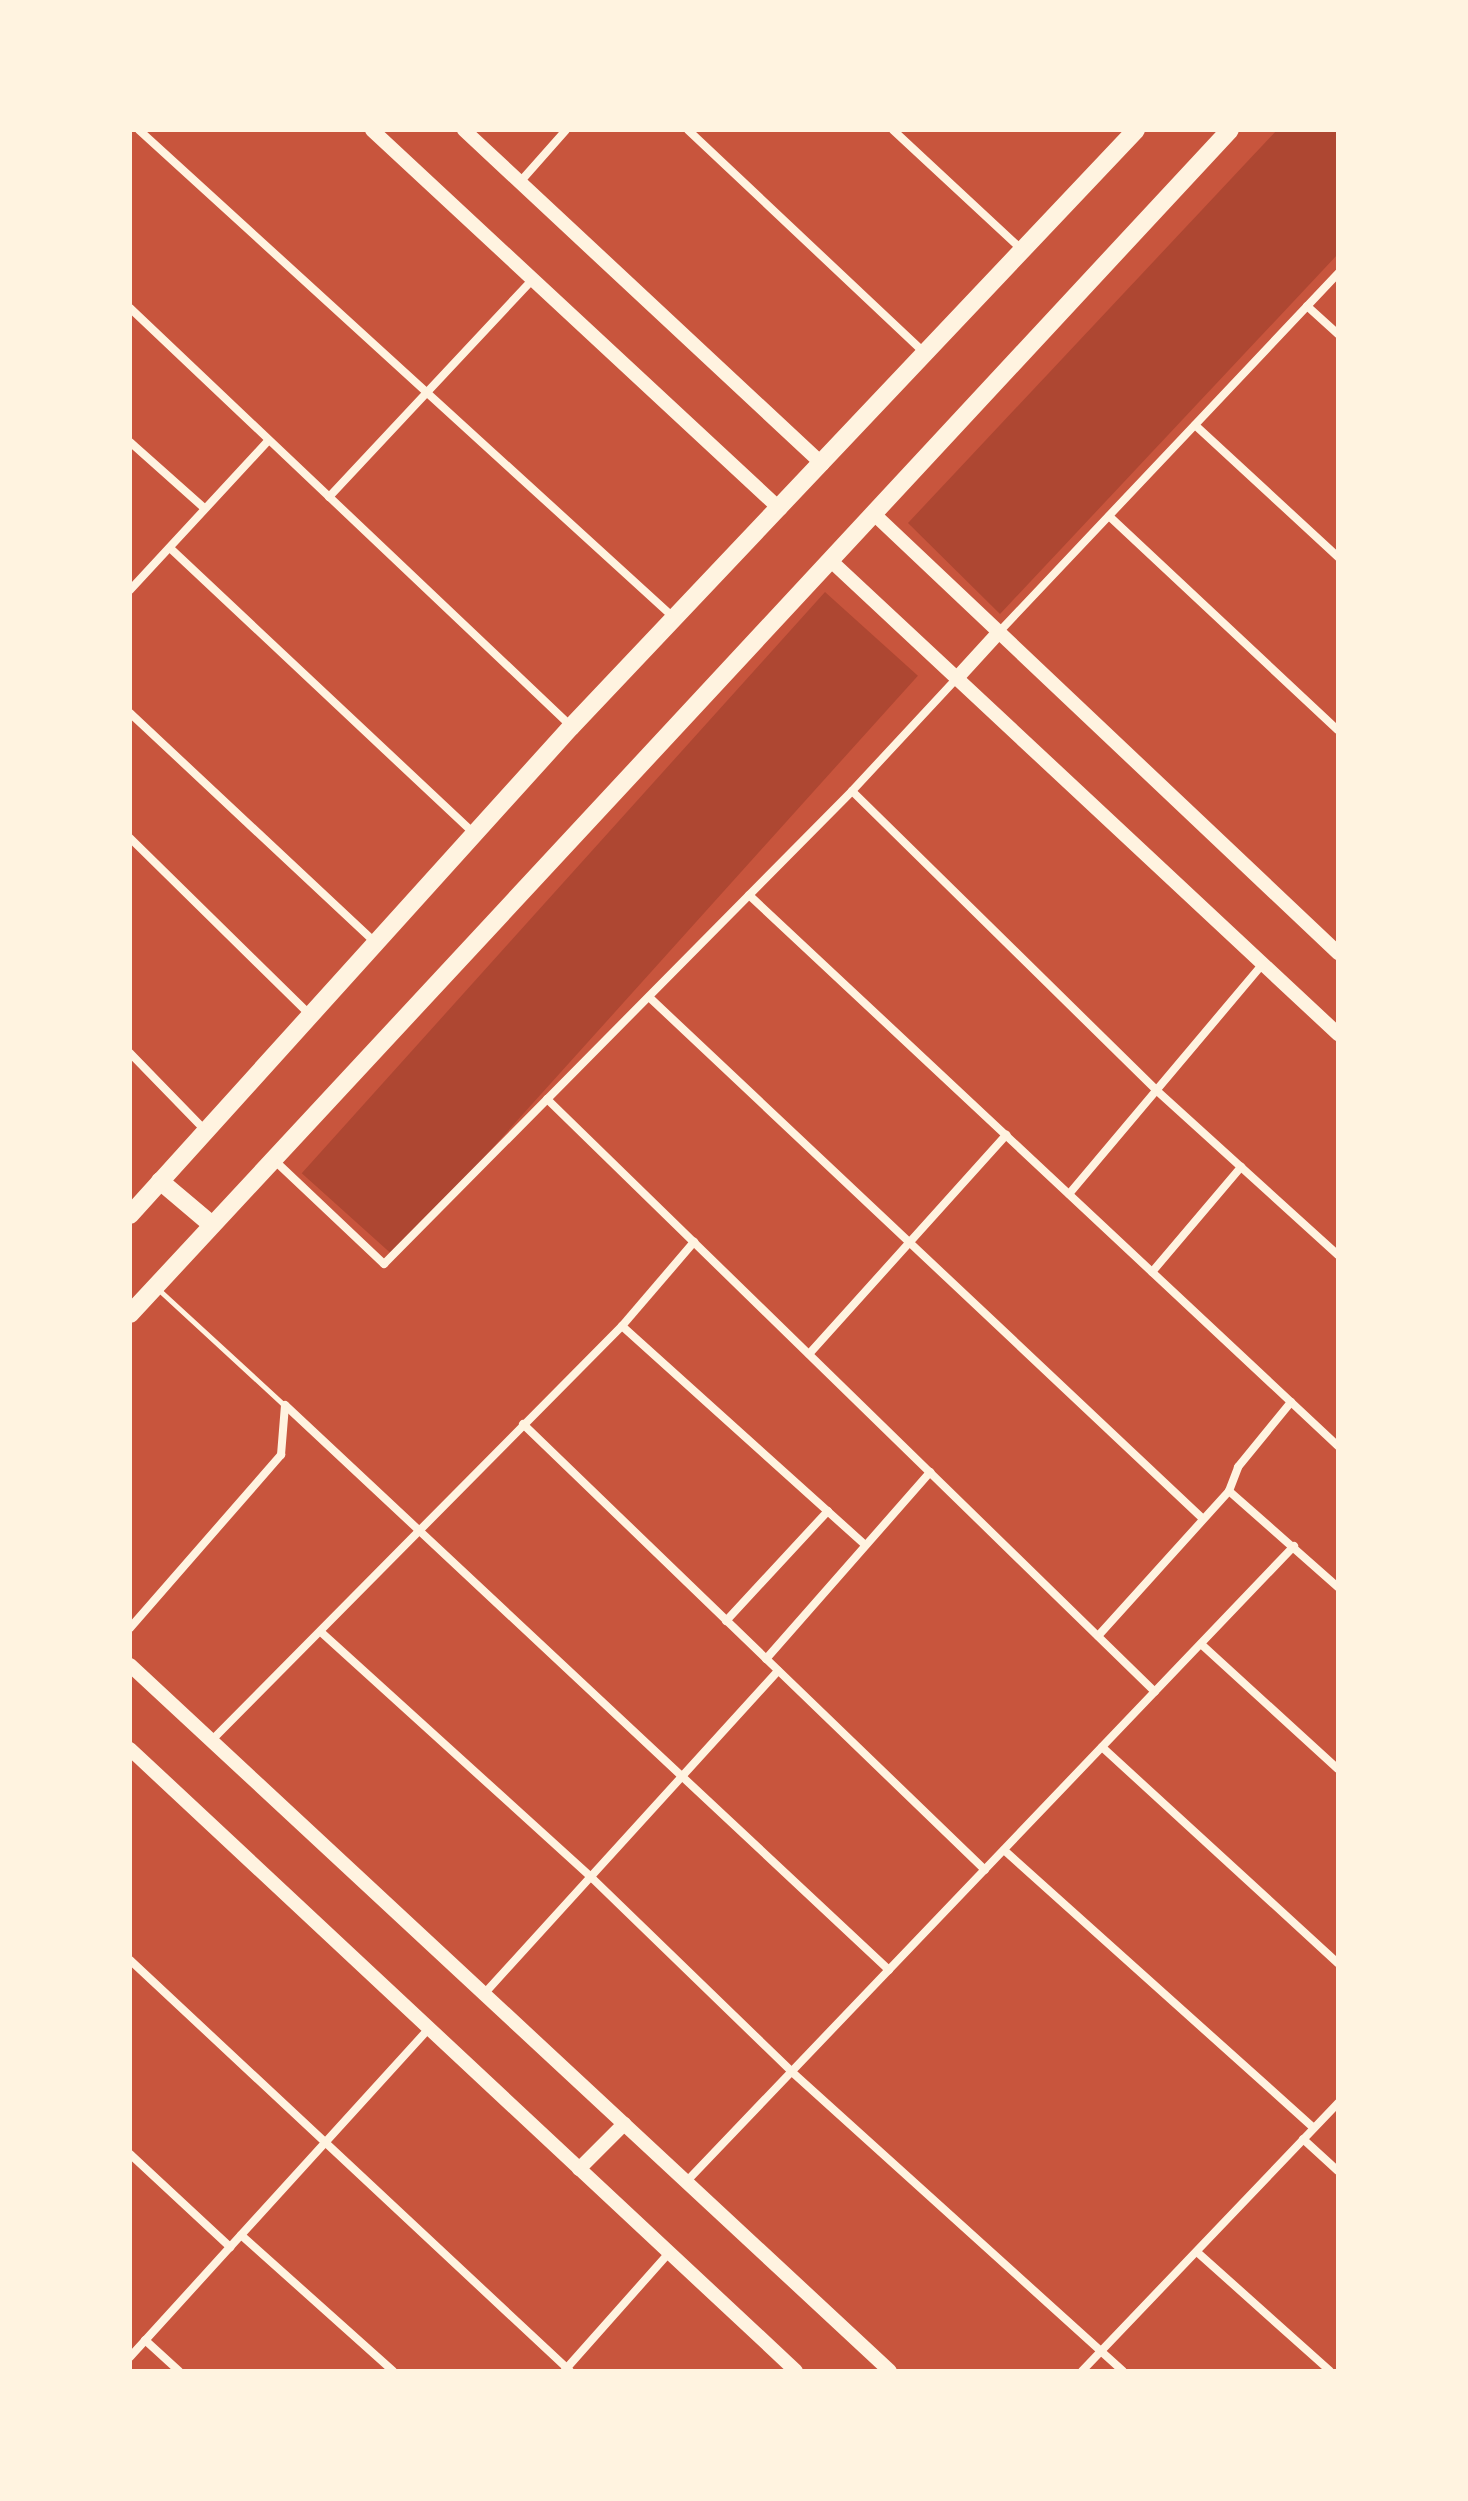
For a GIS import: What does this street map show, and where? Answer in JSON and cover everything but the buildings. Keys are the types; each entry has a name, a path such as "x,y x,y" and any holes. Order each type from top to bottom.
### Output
{"main road":[{"path":"130,1314 1230,130"},
{"path":"130,1215 571,727 927,354 1132,131"},
{"path":"160,1181 212,1225"}],"street":[{"path":"139,130 675,619"},
{"path":"372,130 780,509"},
{"path":"464,130 822,464"},
{"path":"520,182 566,130"},
{"path":"688,130 927,354"},
{"path":"893,130 1022,250"},
{"path":"273,1159 384,1264 852,791 1338,273"},
{"path":"329,497 533,279"},
{"path":"1307,306 1338,334"},
{"path":"130,308 571,727"},
{"path":"1195,425 1338,557"},
{"path":"130,590 268,441"},
{"path":"130,442 204,508"},
{"path":"874,514 1338,953"},
{"path":"1109,516 1338,730"},
{"path":"170,548 474,833"},
{"path":"830,560 1338,1034"},
{"path":"130,713 375,942"},
{"path":"852,791 1155,1089 1338,1255"},
{"path":"130,838 309,1014"},
{"path":"749,895 1338,1446"},
{"path":"1069,1194 1263,964"},
{"path":"649,997 909,1246 1202,1518"},
{"path":"130,1053 206,1131"},
{"path":"547,1099 1155,1692"},
{"path":"809,1354 1006,1135"},
{"path":"1152,1272 1241,1167"},
{"path":"212,1740 322,1633 622,1326 694,1242"},
{"path":"622,1326 864,1544"},
{"path":"1098,1636 1229,1491 1238,1467 1291,1402"},
{"path":"285,1405 889,1970"},
{"path":"130,1628 281,1455 285,1405"},
{"path":"523,1424 985,1870"},
{"path":"766,1659 930,1472"},
{"path":"1229,1491 1338,1587"},
{"path":"726,1621 828,1511"},
{"path":"686,2182 1294,1546"},
{"path":"322,1633 592,1878 792,2072 1123,2371"},
{"path":"1201,1644 1338,1769"},
{"path":"130,1665 890,2371"},
{"path":"484,1994 778,1671"},
{"path":"1102,1747 1338,1963"},
{"path":"130,1749 796,2371"},
{"path":"1004,1850 1313,2127"},
{"path":"130,1960 567,2370 669,2253"},
{"path":"130,2357 134,2345 145,2340 429,2028"},
{"path":"1082,2371 1338,2103"},
{"path":"579,2169 624,2124"},
{"path":"1303,2139 1338,2171"},
{"path":"130,2154 230,2247"},
{"path":"241,2235 393,2371"},
{"path":"1197,2252 1330,2371"},
{"path":"145,2340 179,2371"}],"lane":[{"path":"155,1287 285,1405"}],"shaded area":[{"path":"1277,130 1338,130 1338,254 1000,614 908,523"},
{"path":"825,592 918,676 395,1257 302,1173"}]}
